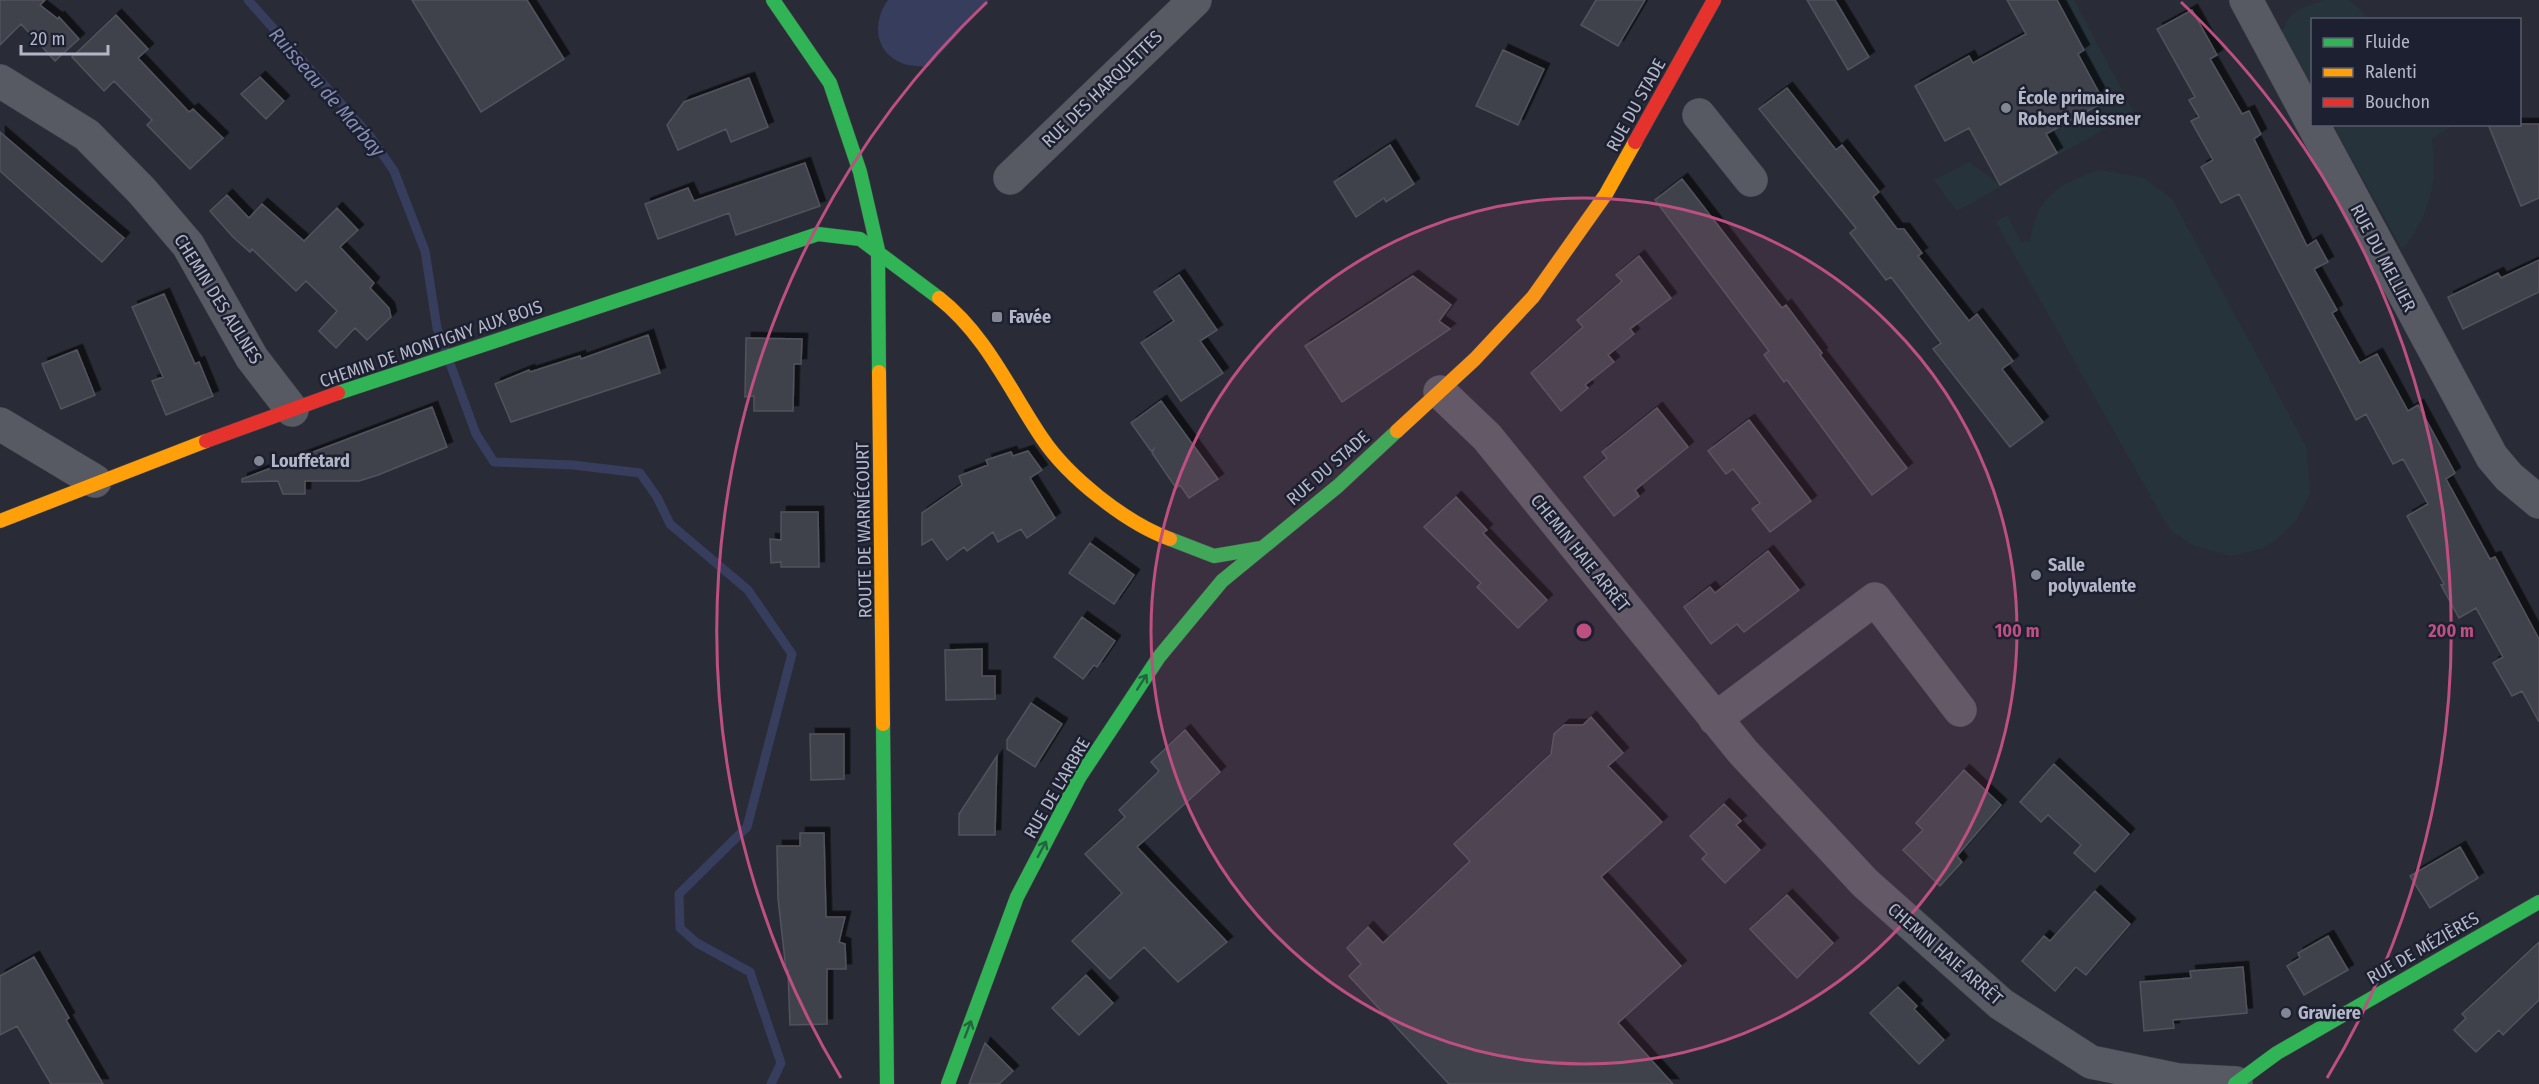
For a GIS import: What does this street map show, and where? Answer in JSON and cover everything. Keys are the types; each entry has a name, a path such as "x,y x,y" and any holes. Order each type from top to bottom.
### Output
{"street":[{"name":"ROUTE DE WARNÉCOURT","path":"773,0 830,83 860,172 878,250 887,1084"},
{"name":"RUE DES HARQUETTES","path":"1010,178 1195,0"},
{"name":"RUE DU STADE","path":"878,250 959,314 986,347 1043,440 1098,498 1161,536 1214,556 1261,548 1338,486 1440,392 1475,359 1533,297 1576,240 1623,166 1714,0"},
{"name":"RUE DU MELLIER","path":"2246,0 2311,121"},
{"name":"CHEMIN DES AULNES","path":"0,81 87,135 142,191 188,245 252,358 292,410"},
{"path":"1699,115 1751,180"},
{"name":"RUE DU MELLIER","path":"2314,126 2492,458 2509,477 2539,502"},
{"name":"CHEMIN DE MONTIGNY AUX BOIS","path":"0,521 95,481 292,410 818,234 860,239 878,250"},
{"name":"CHEMIN HAIE ARRÊT","path":"1440,392 1487,437 1715,719 1865,884 2001,1004 2091,1062 2178,1080 2236,1084"},
{"path":"0,424 95,481"},
{"name":"RUE DE L'ARBRE","path":"948,1084 1017,897 1079,778 1159,657 1222,581 1261,548"},
{"path":"1715,719 1875,599 1960,710"},
{"name":"RUE DE MÉZIÈRES","path":"2236,1084 2277,1053 2539,902"}],"shaded area":[{"path":"2057,0 2074,0 2134,113 1957,211 1934,180 1969,162 2001,185 2056,154 2041,126 2078,54 2084,50"},
{"path":"2325,0 2349,0 2362,11 2366,18 2311,18 2311,86 2282,33 2293,14"},
{"path":"2334,126 2450,126 2432,138 2433,186 2424,215 2402,249"},
{"path":"2100,170 2144,178 2172,199 2306,446 2310,493 2296,521 2263,548 2231,556 2195,546 2173,532 2164,520 1996,222 2007,215 2021,242 2030,241 2033,226 2044,202 2062,186"}],"water":[{"path":"888,0 989,0 928,67 904,64 894,59 882,45 878,27"}],"building":[{"path":"0,0 45,0 40,5 58,19 59,17 79,39 55,61 21,24 0,45"},
{"path":"412,0 527,0 564,59 481,112"},
{"path":"1596,0 1645,0 1618,46 1581,25"},
{"path":"1807,0 1835,0 1869,57 1848,70"},
{"path":"2007,0 2057,0 2084,50 2078,54 2104,102 2046,134 2057,153 2000,185 1969,128 1945,141 1915,86 1969,56 1973,63 2026,34"},
{"path":"2192,10 2217,55 2210,59 2242,114 2249,111 2261,134 2254,139 2307,246 2316,240 2328,262 2314,269 2337,310 2332,313 2360,363 2377,354 2408,411 2418,405 2455,473 2446,479 2490,559 2495,557 2539,639 2539,722 2522,691 2512,696 2493,663 2503,657 2476,608 2459,618 2441,585 2444,584 2407,516 2428,504 2403,459 2393,464 2366,414 2356,420 2239,194 2221,203 2201,167 2213,160 2191,121 2199,117 2189,100 2195,97 2157,29"},
{"path":"116,15 148,49 138,58 189,112 193,109 223,138 190,169 147,125 152,120 114,81 104,91 72,57"},
{"path":"1503,50 1544,69 1518,125 1476,106"},
{"path":"260,77 284,101 266,119 241,94"},
{"path":"749,78 768,127 731,142 726,129 678,150 667,125 684,102"},
{"path":"1787,88 1836,150 1842,145 1879,192 1873,197 1897,229 1904,229 1922,253 1918,256 1969,321 1977,314 2013,361 2002,369 2043,422 2010,447 1933,349 1941,343 1891,277 1886,280 1850,233 1856,228 1759,109"},
{"path":"2539,124 2539,198 2521,206 2489,126"},
{"path":"0,132 124,238 102,262 0,171"},
{"path":"1390,145 1414,184 1386,202 1384,198 1356,217 1334,182"},
{"path":"805,163 820,206 736,235 729,213 658,239 645,204 688,188 694,201"},
{"path":"1682,179 1782,308 1786,305 1822,353 1820,355 1907,468 1872,495 1787,380 1784,382 1764,355 1769,351 1655,200"},
{"path":"227,195 249,218 262,204 304,241 337,208 358,230 340,247 374,283 370,288 389,308 391,317 367,340 355,328 336,348 319,331 337,311 306,281 296,291 252,249 250,252 233,237 210,211"},
{"path":"1639,256 1671,298 1630,329 1634,334 1608,355 1614,362 1585,385 1588,388 1561,411 1531,373 1583,327 1577,320 1622,281 1616,275"},
{"path":"2539,260 2539,292 2463,329 2448,297 2498,273 2501,278"},
{"path":"1179,275 1217,330 1200,341 1223,373 1181,401 1141,343 1174,321 1154,292"},
{"path":"1413,276 1451,305 1439,321 1450,329 1342,402 1305,346"},
{"path":"164,294 195,364 199,362 213,396 166,415 152,381 163,377 132,307"},
{"path":"648,335 660,373 511,422 495,384 529,370 530,372 580,356 581,359"},
{"path":"746,338 802,339 801,364 794,364 793,411 754,411 754,396 745,397"},
{"path":"77,350 95,395 61,409 42,364"},
{"path":"1161,401 1218,479 1189,498 1180,485 1176,488 1152,453 1154,449 1151,451 1131,423"},
{"path":"432,407 447,447 378,475 359,481 305,481 305,494 283,494 278,481 242,482 242,479"},
{"path":"1657,408 1688,447 1635,490 1639,496 1614,516 1584,477 1607,458 1602,452"},
{"path":"1749,420 1811,501 1770,532 1752,509 1760,503 1733,469 1726,474 1708,451"},
{"path":"1028,451 1042,470 1030,478 1055,518 1027,538 1021,529 998,542 993,532 967,551 964,547 947,560 932,539 922,545 922,513 962,485 959,476 988,465 986,460 1011,452 1013,456"},
{"path":"1456,497 1487,530 1483,533 1547,600 1518,628 1477,587 1481,583 1424,527"},
{"path":"781,512 818,512 819,567 781,567 781,562 771,563 770,539 781,540"},
{"path":"1090,543 1134,575 1114,604 1069,573"},
{"path":"1768,551 1799,590 1744,632 1737,624 1711,644 1684,607 1710,587 1715,593"},
{"path":"1082,617 1115,641 1097,667 1094,665 1083,679 1054,657"},
{"path":"982,649 982,676 995,676 995,699 946,700 945,650"},
{"path":"1031,703 1062,724 1035,767 1007,749 1007,740"},
{"path":"1591,717 1623,753 1608,766 1662,822 1601,877 1681,966 1618,1023 1673,1084 1449,1084 1349,976 1361,964 1347,948 1368,927 1383,943 1470,861 1454,844 1551,754 1554,734 1564,725 1583,725"},
{"path":"1185,730 1220,772 1137,847 1227,942 1178,982 1144,947 1110,979 1072,941 1122,893 1085,854 1125,817 1119,810 1159,771 1151,762"},
{"path":"810,734 844,734 844,779 811,780"},
{"path":"997,756 995,835 959,835 959,814"},
{"path":"2054,764 2129,834 2095,872 2074,853 2081,845 2048,815 2041,822 2020,802"},
{"path":"1964,770 2001,805 1957,856 1962,862 1940,886 1903,850 1923,830 1916,823"},
{"path":"1724,804 1741,821 1736,825 1760,850 1725,883 1702,859 1707,854 1690,836"},
{"path":"800,833 824,833 826,917 845,917 839,942 845,944 846,969 827,969 827,1024 790,1025 788,970 786,970 778,898 777,846 800,846"},
{"path":"2460,847 2478,878 2430,908 2410,876"},
{"path":"2095,891 2130,924 2086,975 2076,967 2055,991 2022,961 2044,936 2050,941"},
{"path":"1787,895 1833,943 1797,978 1750,929"},
{"path":"2328,936 2348,970 2304,995 2287,966 2300,958 2298,953"},
{"path":"2539,942 2539,1000 2503,1035 2499,1030 2476,1052 2454,1030 2466,1018 2462,1014"},
{"path":"34,957 69,1018 66,1020 103,1084 51,1084 17,1026 0,1035 0,976"},
{"path":"2243,967 2247,1013 2173,1020 2174,1028 2144,1031 2140,982 2191,978 2190,971"},
{"path":"1086,975 1113,1003 1079,1035 1052,1008"},
{"path":"1898,987 1917,1006 1914,1009 1944,1040 1919,1064 1870,1013"},
{"path":"985,1043 1013,1071 999,1084 969,1084"}],"waterway":[{"name":"Ruisseau de Marbay","path":"248,0 370,136 394,171 425,251 437,328 476,434 494,462 573,465 640,473 657,497 670,524 748,590 792,654 747,827 679,894 680,928 697,943 750,972 781,1063 771,1084"}],"traffic: fast":[{"path":"773,0 830,83 860,172 878,250 879,372"},
{"path":"338,393 818,234 860,239 939,298"},
{"path":"948,1084 1017,897 1079,778 1159,657 1222,581 1338,486 1397,431"},
{"path":"1170,539 1214,556 1261,548"},
{"path":"883,724 887,1084"},
{"path":"2235,1084 2277,1053 2539,902"}],"traffic: slow":[{"path":"1397,431 1475,359 1533,297 1606,194 1635,142"},
{"path":"939,298 956,313 984,346 1042,438 1067,468 1082,483 1117,510 1153,532 1170,539"},
{"path":"879,372 883,724"},
{"path":"0,521 206,441"}],"traffic: jam":[{"path":"1635,142 1714,0"},
{"path":"206,441 338,393"}],"place":[{"name":"École primaire Robert Meissner","path":"2006,108"},
{"name":"Favée","path":"997,317"},
{"name":"Louffetard","path":"259,461"},
{"name":"Salle polyvalente","path":"2036,575"},
{"name":"Graviere","path":"2286,1013"}]}
